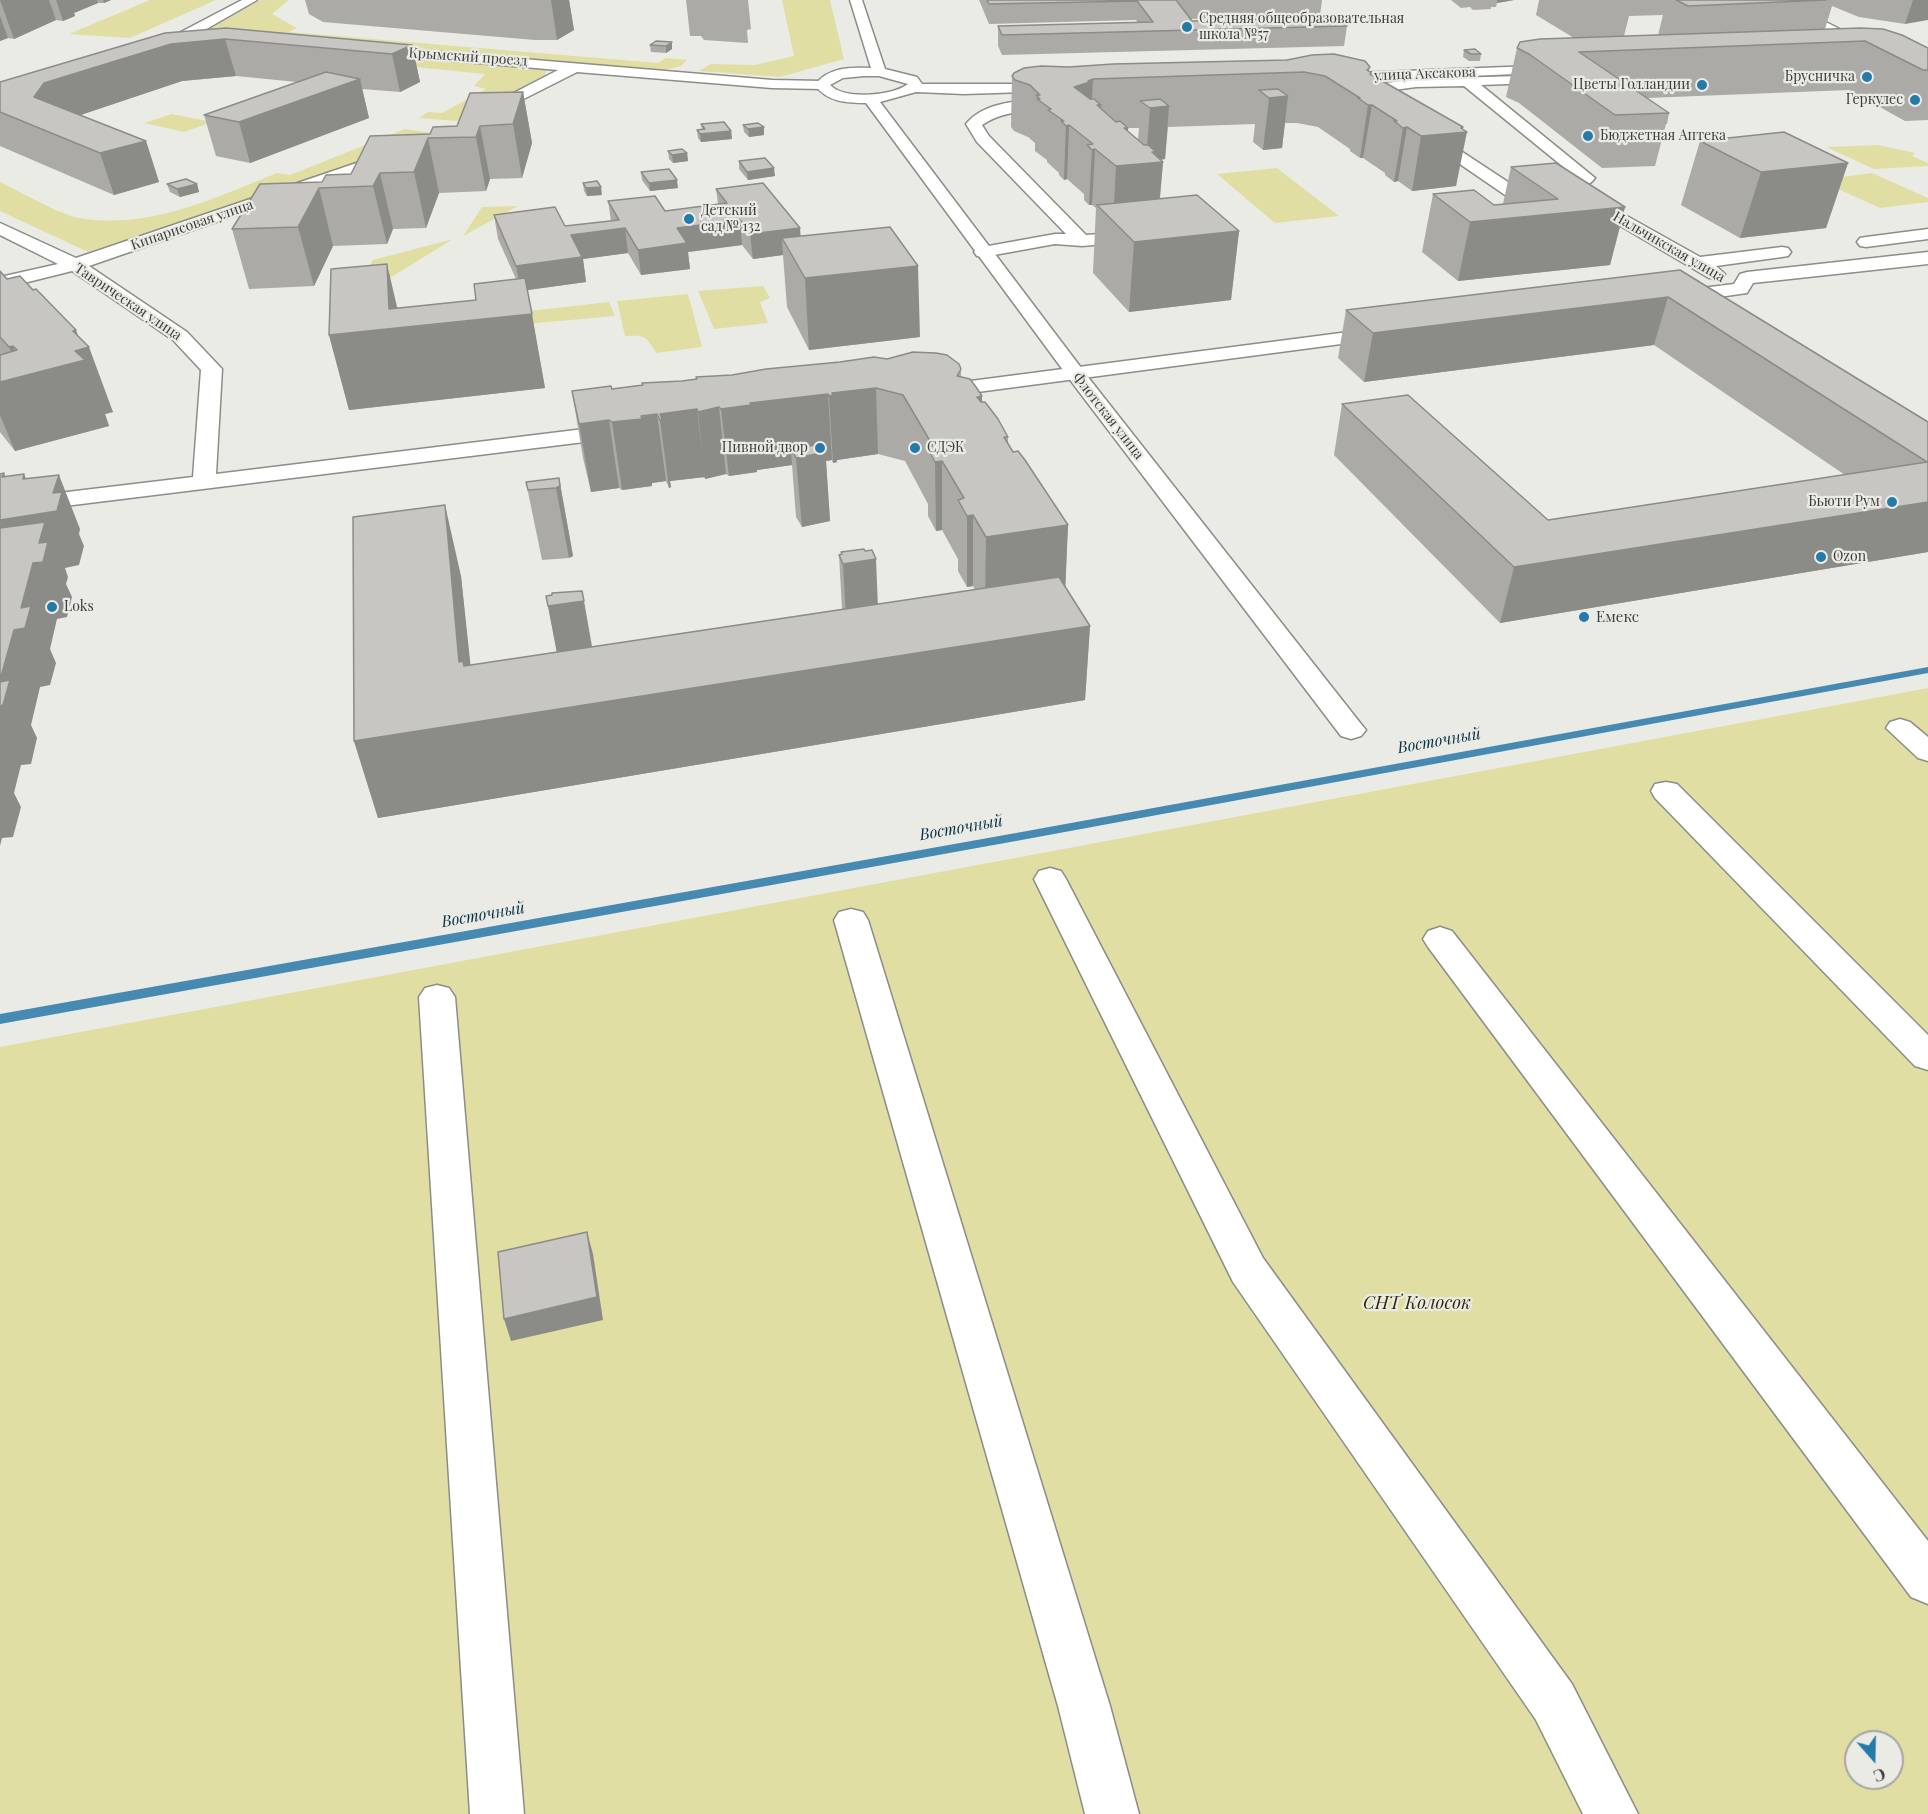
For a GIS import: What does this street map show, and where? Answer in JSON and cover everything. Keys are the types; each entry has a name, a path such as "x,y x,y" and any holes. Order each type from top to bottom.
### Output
{"street":[{"path":"143,51 184,36 251,0"},
{"path":"856,0 879,72"},
{"path":"1781,0 1807,18 1866,48 1926,66"},
{"path":"184,36 209,38"},
{"name":"Крымский проезд","path":"360,49 772,84 822,85"},
{"path":"1853,59 1900,58"},
{"path":"471,121 577,66"},
{"path":"1886,70 1926,66"},
{"path":"914,88 915,84 912,80 879,72 840,75 822,85 824,90 840,96 871,99 898,95 914,88 964,90 1076,87"},
{"name":"улица Аксакова","path":"1317,79 1573,73 1467,81"},
{"path":"1326,93 1416,83 1467,81 1587,178 1582,183 1567,187 1514,193 1408,123"},
{"path":"1359,91 1379,104"},
{"name":"Флотская улица","path":"871,99 1075,373 1351,730"},
{"path":"1068,103 1021,105 990,112 974,124 983,139 1082,241"},
{"name":"Кипарисовая улица","path":"0,283 75,265 380,162 410,148"},
{"name":"Нальчикская улица","path":"1567,187 1740,289"},
{"name":"Таврическая улица","path":"0,228 75,265 180,336 212,369 204,481"},
{"path":"983,252 1055,239 1082,241 1160,234"},
{"path":"1848,244 1928,234"},
{"path":"1697,263 1801,250"},
{"path":"1653,300 1740,289 1747,278 1928,258"},
{"path":"910,395 1407,331"},
{"path":"0,507 642,429"},
{"path":"1900,728 1928,752"},
{"path":"1666,791 1928,1057"},
{"path":"1050,879 1248,1270 1554,1702 1611,1814"},
{"path":"851,920 1084,1706 1112,1814"},
{"path":"1440,939 1928,1580"},
{"path":"437,997 497,1814"}],"green space":[{"path":"150,0 216,0 130,38 69,34"},
{"path":"261,0 289,0 272,14 297,28 289,32 658,63 666,58 687,60 681,66 659,71 204,32"},
{"path":"782,0 830,0 844,59 780,77 699,71 711,64 755,65 794,56"},
{"path":"251,44 547,70 544,76 457,121 419,118 428,112 442,113 486,89 474,86 485,74 354,61"},
{"path":"172,114 212,122 184,132 144,123"},
{"path":"405,129 432,133 373,159 88,252 0,211 0,182 51,208 79,218 105,221 156,216 205,201 277,173 290,175"},
{"path":"1878,145 1915,153 1912,156 1928,163 1928,166 1874,169 1826,147"},
{"path":"1277,168 1339,216 1275,223 1217,174"},
{"path":"1872,173 1928,198 1928,202 1880,208 1818,180"},
{"path":"518,206 463,236 482,207"},
{"path":"453,239 372,289 354,290 373,260"},
{"path":"763,286 770,298 760,302 768,323 714,329 698,291"},
{"path":"688,294 702,347 656,353 644,338 625,336 617,301"},
{"path":"609,302 615,316 470,329 467,318"},
{"name":"СНТ Колосок","path":"1928,688 1928,1814 0,1814 0,1047"}],"building":[{"path":"987,0 1176,0 1192,21 1338,17 1347,26 1002,35 998,26 1153,22 1137,1 989,4"},
{"path":"1676,0 1826,0 1688,6"},
{"path":"226,28 412,45 392,54 225,39 171,44 44,83 34,97 146,141 100,153 0,112 0,82 165,33"},
{"path":"1883,29 1902,35 1928,48 1928,70 1923,70 1865,41 1579,52 1669,113 1615,115 1529,54 1517,48 1520,42 1540,39"},
{"path":"656,41 672,42 666,46 650,45"},
{"path":"1475,49 1481,54 1471,54 1464,50"},
{"path":"1334,54 1365,61 1370,67 1367,70 1373,74 1370,74 1463,127 1461,128 1467,132 1421,136 1407,127 1403,128 1394,121 1397,121 1372,105 1368,105 1325,76 1304,72 1093,79 1088,81 1093,81 1074,87 1090,99 1094,99 1101,105 1097,105 1116,122 1120,121 1128,128 1124,128 1156,152 1152,152 1163,162 1116,166 1095,149 1092,150 1087,145 1093,144 1069,125 1066,126 1061,121 1064,121 1048,110 1051,109 1037,99 1040,99 1036,95 1040,95 1030,85 1015,80 1012,76 1024,68 1041,66 1287,60"},
{"path":"326,72 360,79 239,122 204,115"},
{"path":"1278,89 1288,96 1269,98 1259,90"},
{"path":"523,92 513,124 480,126 476,137 428,138 414,172 380,173 373,186 319,188 298,227 232,229 260,184 322,182 326,175 351,174 370,136 430,134 433,127 457,126 470,93"},
{"path":"1160,99 1169,106 1150,108 1140,101"},
{"path":"724,122 731,131 700,134 697,130 705,129 701,124"},
{"path":"758,123 764,127 748,129 743,125"},
{"path":"1784,132 1848,163 1761,172 1700,141"},
{"path":"682,149 687,153 672,155 668,151"},
{"path":"765,158 774,168 747,172 739,161"},
{"path":"1556,163 1625,207 1470,222 1433,194 1474,190 1494,205 1558,199 1511,167"},
{"path":"669,169 677,180 649,183 641,172"},
{"path":"186,179 197,184 177,189 167,184"},
{"path":"597,181 601,187 586,188 583,183"},
{"path":"763,183 800,228 750,234 740,220 677,228 687,243 638,250 625,228 571,235 582,257 516,266 494,215 555,207 565,226 619,220 608,201 655,196 665,211 727,203 716,189"},
{"path":"1197,195 1239,231 1134,242 1097,205"},
{"path":"890,227 918,266 805,278 782,238"},
{"path":"387,264 389,309 476,300 474,284 525,278 532,314 329,335 331,269"},
{"path":"1680,270 1928,422 1928,502 1514,567 1342,404 1408,395 1548,520 1927,462 1668,297 1373,333 1346,310"},
{"path":"0,271 7,279 20,276 76,330 73,331 89,347 75,351 85,360 0,382 0,355 17,350 13,346 9,347 0,337"},
{"path":"913,352 947,355 959,364 961,369 957,376 970,379 976,387 982,396 977,397 981,402 985,402 998,419 1008,437 1004,437 1013,452 1018,451 1025,460 1068,525 986,537 973,515 967,516 958,500 964,498 942,461 935,462 927,447 933,446 903,395 876,388 832,393 833,395 829,396 828,394 750,403 751,405 721,409 719,407 698,412 697,409 660,414 662,419 660,420 657,414 641,416 642,419 579,424 572,391 611,386 612,389 643,385 642,383 682,381 697,379 696,377 732,375 874,357 887,359"},
{"path":"809,444 809,446 822,444 826,452 796,458 792,446"},
{"path":"4,473 2,477 24,474 23,479 59,475 53,493 62,492 57,511 0,520 0,474"},
{"path":"559,478 560,486 556,488 528,490 526,482"},
{"path":"445,505 459,662 463,661 464,666 1059,577 1090,626 354,741 353,517"},
{"path":"45,522 39,543 48,542 43,562 33,563 21,608 31,606 25,628 14,630 0,680 0,528"},
{"path":"864,549 865,551 872,550 876,559 843,564 839,555 842,554 841,552"},
{"path":"582,591 584,601 548,606 546,596 552,593"},
{"path":"10,680 3,705 0,706 0,682"},
{"path":"587,1232 597,1297 504,1319 498,1252"}],"waterway":[{"name":"Восточный","path":"0,1019 1016,837 1928,670"}],"place":[{"name":"Средняя общеобразовательная школа №57","path":"1187,27"},
{"name":"Брусничка","path":"1867,77"},
{"name":"Цветы Голландии","path":"1702,85"},
{"name":"Геркулес","path":"1915,100"},
{"name":"Бюджетная Аптека","path":"1588,136"},
{"name":"Детский сад № 132","path":"689,219"},
{"name":"Пивной двор","path":"820,448"},
{"name":"СДЭК","path":"915,448"},
{"name":"Бьюти Рум","path":"1892,502"},
{"name":"Ozon","path":"1821,557"},
{"name":"Loks","path":"52,607"},
{"name":"Емекс","path":"1584,617"}]}
